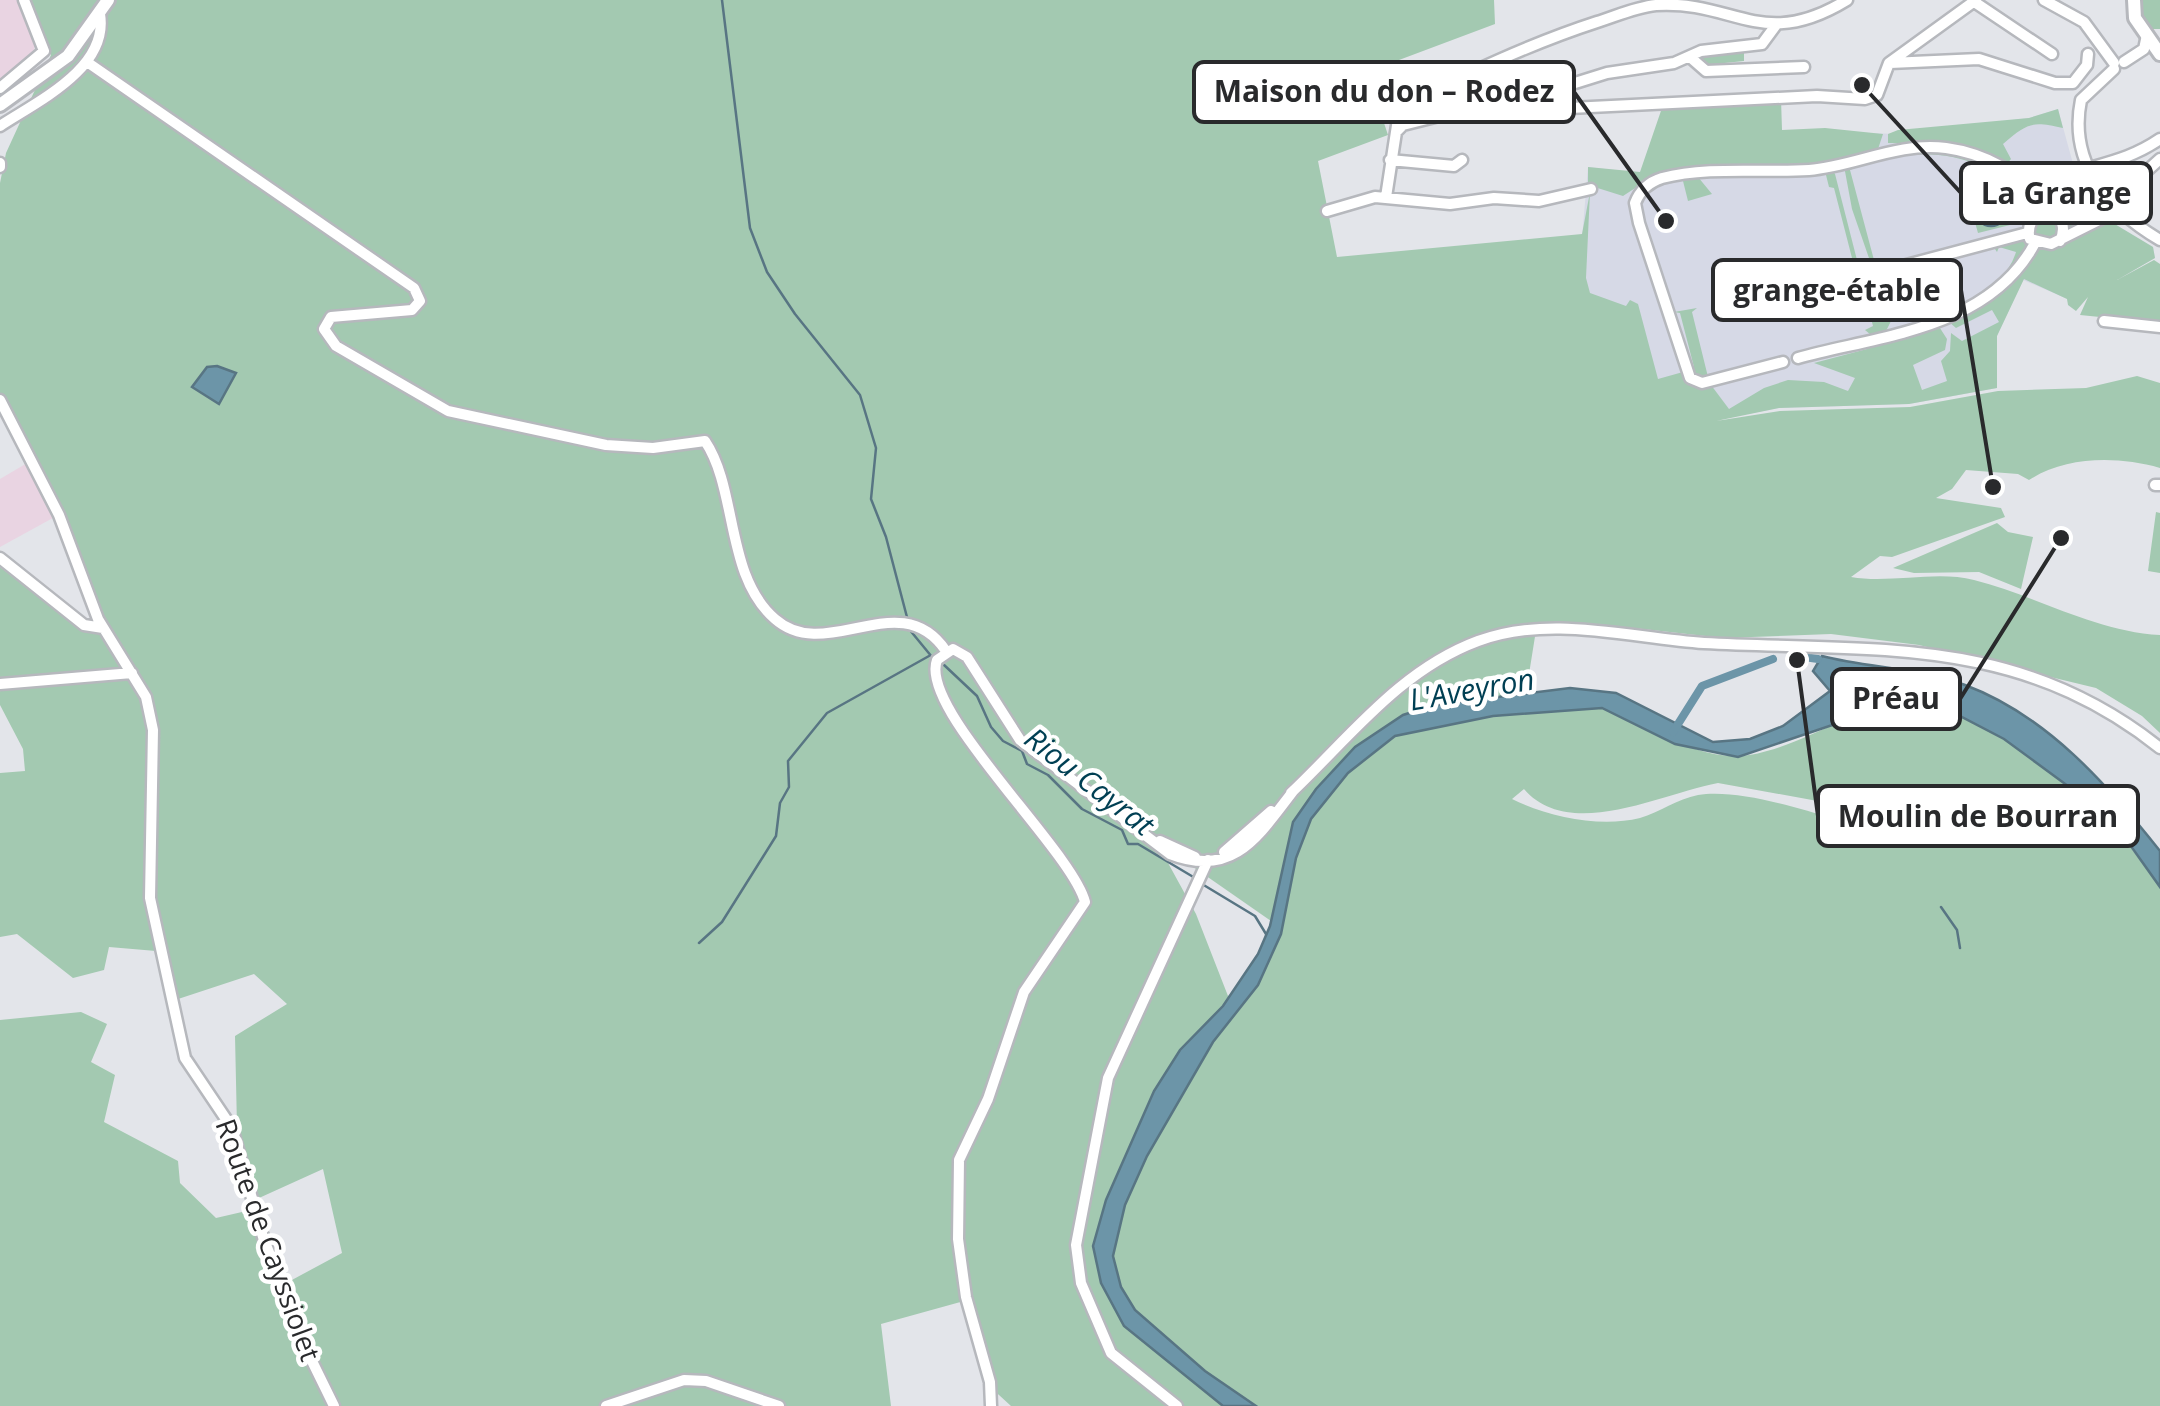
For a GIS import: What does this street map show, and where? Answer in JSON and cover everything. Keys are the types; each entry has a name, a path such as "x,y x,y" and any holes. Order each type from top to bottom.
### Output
{"main road":[{"path":"0,105 48,74 108,0"},
{"path":"2135,0 2133,12 2152,48"}],"street":[{"path":"0,88 44,51 24,0"},
{"path":"1387,113 1530,43 1649,6 1686,5 1776,25 1809,20 1847,0"},
{"path":"2044,0 2084,22 2118,65"},
{"path":"1396,132 1404,125 1447,114 1817,96 1865,99 1880,90 1890,63 1976,2 2052,54"},
{"path":"0,126 88,62 102,28 100,14"},
{"path":"1575,83 1690,57 1701,50 1762,44 1776,25"},
{"path":"2152,48 2118,65 2080,100 2080,152 2115,209 2160,240"},
{"path":"1890,63 1979,60 2055,83 2072,83 2087,65 2088,54"},
{"path":"1690,57 1706,71 1804,66"},
{"path":"88,62 221,150 414,288 420,301 412,310 332,316 324,329 336,346 448,411 606,444 653,448 705,441 745,573 771,616 798,630 844,634 877,622 909,624 938,639 944,652"},
{"path":"1386,197 1400,106"},
{"path":"2027,233 2033,213 2087,169 2122,161 2160,139"},
{"path":"1784,362 1702,383 1690,378 1635,203 1646,186 1677,176 1809,170 1886,150 1928,147 1990,161 2024,182 2063,222 2060,241"},
{"path":"1798,358 1968,310 2014,276 2035,244 2060,241 2115,209 2120,196 2160,159"},
{"path":"1390,160 1454,166 1462,160"},
{"path":"1327,211 1386,197 1450,204 1494,198 1538,201 1591,189"},
{"path":"2027,233 2035,244"},
{"path":"1866,276 2027,233"},
{"path":"2104,321 2160,327"},
{"name":"Route de Cayssiolet","path":"0,400 59,515 103,628 146,697 153,730 150,898 185,1058 232,1128 255,1210 310,1357 334,1406"},
{"path":"0,558 84,625 103,628"},
{"path":"1177,1406 1111,1353 1081,1284 1076,1245 1108,1078 1208,860 1236,847 1414,674 1482,640 1541,629 1702,642 1863,646 1954,658 2068,688 2100,704 2160,748"},
{"path":"944,652 935,665 934,677 992,773 1074,876 1085,902 1024,992 988,1098 959,1160 958,1240 966,1296 990,1382 991,1406"},
{"path":"944,652 967,656 1006,724 1020,740 1150,837 1208,860"},
{"path":"0,684 132,673"},
{"path":"606,1406 684,1380 706,1380 779,1406"}],"shaded area":[{"path":"0,0 18,0 36,43 31,58 0,79"},
{"path":"2058,109 2075,171 2108,220 2153,247 2155,258 2077,303 2023,280 1997,336 1997,388 1909,404 1779,408 1716,420 1683,418 1578,286 1588,167 1640,173 1647,153 1782,130 1897,134 2029,118"},
{"path":"34,459 62,513 0,547 0,479"}],"green space":[{"path":"27,0 1494,0 1495,24 1367,72 1388,135 1318,161 1337,257 1582,234 1590,192 1586,278 1590,293 1626,306 1630,300 1638,304 1658,379 1683,372 1695,386 1711,385 1729,409 1764,388 1788,380 1824,382 1848,391 1855,378 1814,363 1867,349 1866,343 1938,325 1947,339 1945,350 1913,365 1922,390 1947,381 1941,361 1950,351 1951,333 1962,341 1999,322 1992,310 1956,328 1949,322 1993,299 2036,251 2108,220 2153,247 2155,258 2117,280 2154,260 2160,264 2160,323 2080,315 2088,297 2076,311 2067,299 2024,279 1997,336 1997,388 1909,404 1779,408 1716,421 1780,411 1910,407 1998,391 2086,388 2137,376 2160,383 2160,468 2127,461 2076,462 2029,480 2018,474 1966,470 1952,489 1936,498 2001,508 2005,517 1892,557 1880,556 1851,577 1959,577 2112,627 2160,635 2160,733 2142,716 2096,688 1919,645 1831,634 1723,638 1634,628 1537,624 1529,674 1533,712 1602,708 1635,719 1682,744 1717,755 1757,753 1890,703 1928,701 1977,723 2032,758 2092,805 2120,834 2160,887 2160,1406 1011,1406 987,1384 964,1301 881,1324 891,1406 0,1406 0,1020 81,1012 107,1024 91,1062 115,1075 104,1122 178,1161 180,1183 216,1218 259,1208 290,1281 342,1253 323,1169 259,1198 237,1127 235,1036 287,1004 254,974 169,1002 156,951 109,947 104,970 73,978 17,934 0,937 0,773 25,771 23,749 0,705 0,567 78,627 105,622 62,513 0,394 0,183 6,153 51,55","holes":["1718,783 1823,802 1897,828 1885,836 1792,806 1718,794 1690,797 1640,818 1608,822 1558,816 1512,799 1524,789 1543,804 1566,812 1591,813 1617,810","1156,841 1271,921 1281,934 1258,985 1228,996 1196,914"]},
{"path":"2141,0 2160,0 2160,29 2148,29 2139,17"},
{"path":"1744,50 1744,61 1715,64 1715,68 1698,63 1702,55"},
{"path":"1781,99 1782,130 1825,128 1883,134 1878,149 1815,165 1652,177 1623,196 1588,185 1588,167 1640,172 1663,105"},
{"path":"2058,109 2063,128 2038,124 2019,131 2003,144 2011,159 2006,165 1949,144 1888,143 1888,134 1898,130 2029,118"},
{"path":"1901,151 1950,152 1986,163 1981,166 1948,156 1915,154 1850,170 1874,260 1870,261 1852,209 1844,166"},
{"path":"1988,164 2035,196 2018,223 1978,233 1969,201"},
{"path":"1832,170 1857,260 1852,258 1834,188 1829,187 1826,175"},
{"path":"1698,177 1712,194 1688,201 1683,181"},
{"path":"2079,177 2105,214 2066,234 2050,201"},
{"path":"2043,211 2060,224 2057,236 2047,241 2033,236 2036,216"},
{"path":"2024,238 2028,245 2019,258 1978,300 1943,318 1909,320 1957,305 1987,290 2009,267 2016,252 1999,247 1997,252 1993,246"},
{"path":"1868,286 1885,320 1891,321 1886,331 1871,335 1865,330 1873,326 1863,288"},
{"path":"1697,308 1692,312 1708,377 1703,378 1690,369 1694,367 1680,313 1674,312"},
{"path":"2156,512 2160,513 2160,573 2148,571"},
{"path":"1997,523 2008,532 2033,537 2021,589 1979,572 1914,573 1893,568"}],"water":[{"path":"1991,194 2002,199 2007,210 2002,221 1991,226 1980,221 1975,210 1980,199"},
{"path":"217,366 236,373 219,404 192,387 207,367"},
{"path":"1822,656 1948,679 2022,714 2073,754 2160,851 2160,887 2128,842 2091,803 2004,739 1954,713 1912,698 1738,757 1675,744 1602,708 1493,716 1395,736 1348,773 1311,819 1296,858 1281,934 1258,985 1213,1042 1147,1156 1125,1205 1113,1256 1121,1287 1135,1310 1205,1371 1256,1406 1223,1406 1124,1326 1101,1283 1093,1246 1106,1200 1154,1091 1180,1050 1223,1006 1258,954 1270,926 1293,822 1316,789 1355,747 1403,715 1434,705 1570,688 1616,693 1713,742 1750,739 1783,726 1830,691 1813,671"}],"waterway":[{"path":"722,0 750,228 767,272 860,395 876,448 871,499 886,537 908,621"},
{"path":"909,629 932,657"},
{"path":"699,943 722,922 776,836 780,803 789,787 788,761 827,713 929,656"},
{"path":"1804,657 1818,659"},
{"path":"1673,732 1702,686 1773,659"},
{"name":"Riou Cayrat","path":"943,664 977,696 991,727 1003,741 1022,751 1027,764 1048,775 1082,809 1122,830 1128,844 1138,844 1195,878"},
{"path":"1202,884 1255,916 1266,934"},
{"path":"1941,907 1957,930 1960,948"}],"place":[{"name":"La Grange","path":"1862,85"},
{"name":"Maison du don – Rodez","path":"1666,221"},
{"name":"grange-étable","path":"1993,487"},
{"name":"Préau","path":"2061,538"},
{"name":"Moulin de Bourran","path":"1797,660"}],"water label":[{"name":"L'Aveyron","path":"1472,690"}]}
